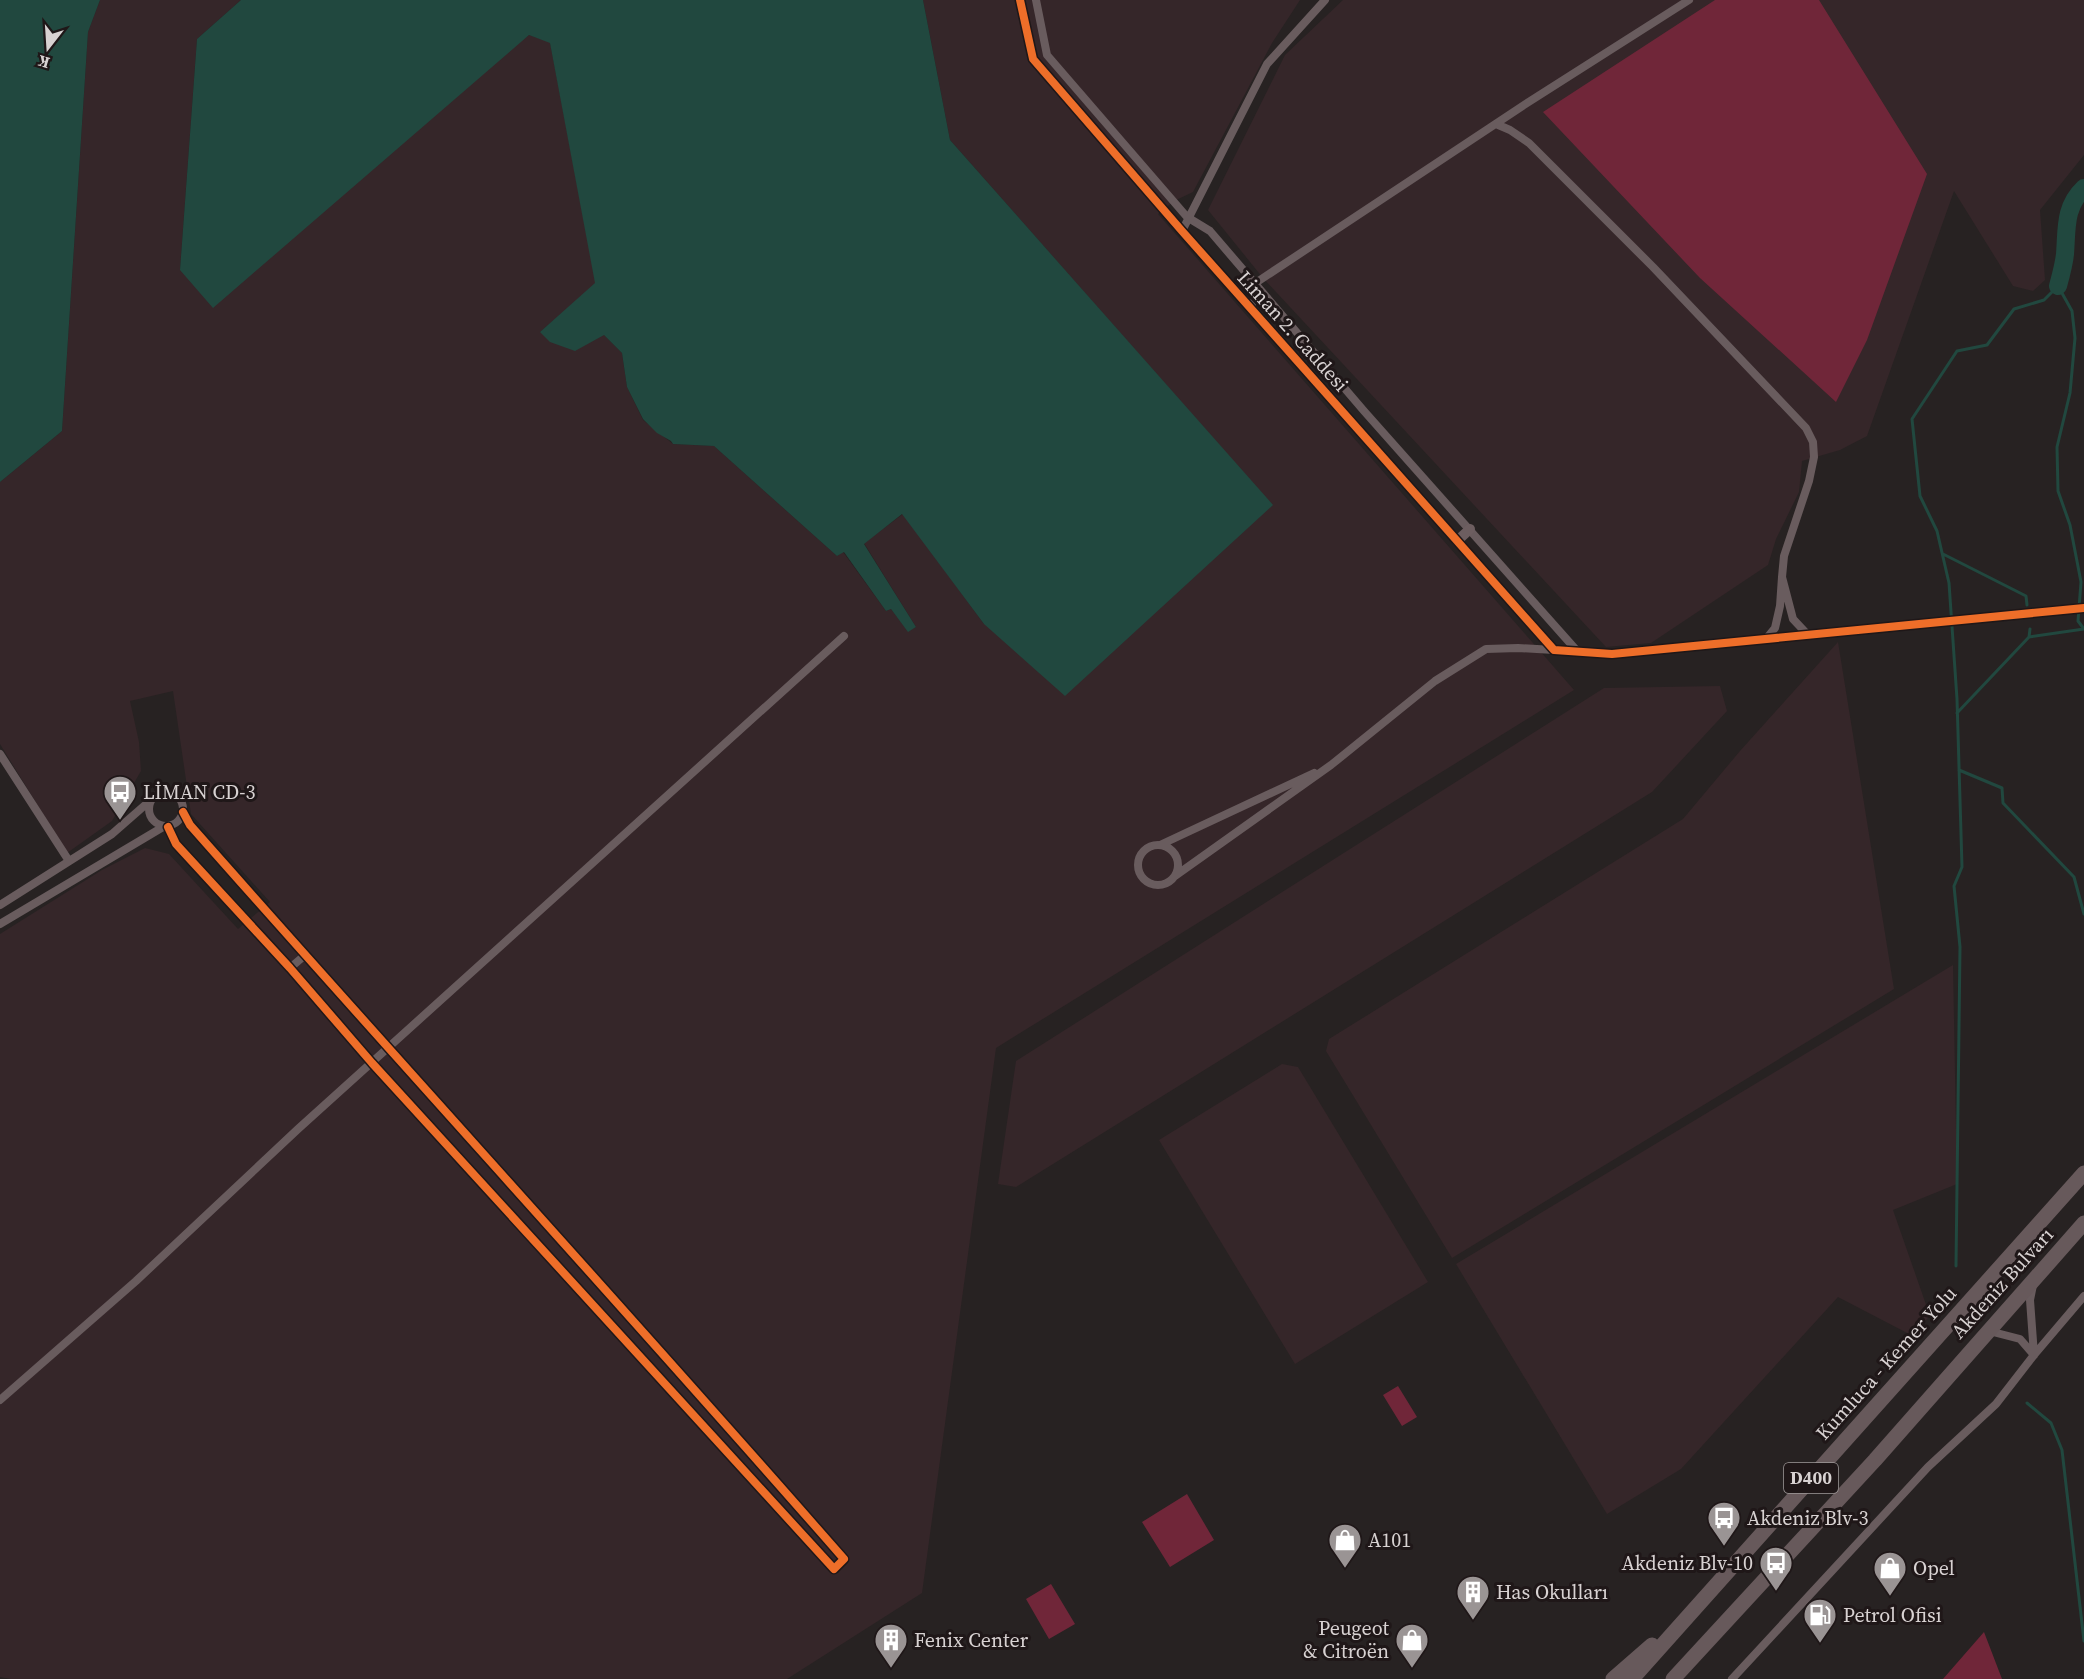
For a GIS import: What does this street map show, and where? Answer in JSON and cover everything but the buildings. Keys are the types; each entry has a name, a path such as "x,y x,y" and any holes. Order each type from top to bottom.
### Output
{"highway":[{"name":"Kumluca - Kemer Yolu","path":"1632,1679 2084,1173"},
{"name":"Akdeniz Bulvarı","path":"1728,1620 1875,1460 2084,1223"},
{"name":"Kumluca - Kemer Yolu","path":"1613,1679 1695,1608"},
{"name":"D400","path":"1672,1679 1728,1620"},
{"name":"D400","path":"1684,1679 1728,1620"}],"street":[{"name":"Liman 2. Caddesi","path":"1020,0 1033,59 1182,231 1554,650"},
{"name":"Liman 2. Caddesi","path":"1036,0 1047,55 1187,217 1210,231 1364,411 1578,652"},
{"path":"1182,231 1187,217 1267,64 1325,0"},
{"path":"1254,284 1496,123 1689,0"},
{"path":"1496,123 1529,143 1653,267 1806,428 1813,442 1814,457 1809,481 1784,556 1780,606 1775,627 1766,639"},
{"path":"1249,306 1263,294"},
{"path":"1457,541 1470,529"},
{"path":"1782,578 1793,620 1808,635"},
{"path":"1331,765 1160,845 1154,845 1142,852 1138,858 1138,871 1145,881 1158,885 1170,881 1331,765 1435,681 1486,649 1518,648 1612,654 2084,608"},
{"path":"0,1400 136,1281 298,1129 844,636"},
{"path":"0,754 69,861"},
{"path":"0,905 112,834 152,799 163,792 174,794 181,802 190,825 304,956 698,1392 844,1559 834,1569 372,1063 290,968 176,844 165,827 158,825 151,818 148,808 152,799"},
{"path":"0,924 165,827 178,822 183,812"},
{"path":"1160,845 1172,851 1176,856 1178,863 1175,876"},
{"path":"290,968 304,956"},
{"path":"2034,1281 2030,1300 2034,1355"},
{"path":"1732,1679 1742,1675 1928,1467 1996,1404 2084,1296"},
{"path":"1989,1331 2008,1334 2020,1339 2034,1355"}],"shaded area":[{"path":"0,0 100,0 88,32 62,431 0,482"},
{"path":"100,0 241,0 197,39 180,270 529,35 550,42 596,284 540,332 604,335 622,353 627,387 643,420 673,444 714,446 837,556 843,552 886,611 891,609 908,631 916,627 864,543 903,514 984,624 1272,505 950,140 923,0 1300,0 1272,43 1193,192 1174,201 1158,214 1574,690 996,1048 922,1593 787,1679 11,1679 0,1677 0,934 102,870 145,848 169,854 238,929 270,902 191,814 173,691 130,701 139,742 141,771 112,821 67,853 0,744 0,482 62,431 88,32"},
{"path":"241,0 923,0 950,140 1273,505 1065,696 984,624 902,514 864,544 916,627 908,632 891,609 886,611 844,552 837,556 714,446 673,444 657,433 643,419 627,387 622,353 604,335 575,351 550,342 540,332 595,283 550,43 529,35 213,308 180,270 197,39"},
{"path":"1343,0 2084,0 2084,155 2040,210 2045,280 2033,291 2013,286 1954,191 1867,436 1840,450 1802,461 1799,492 1776,539 1768,565 1651,643 1606,647 1263,278 1208,210 1285,55"},
{"path":"1715,0 1819,0 1927,174 1867,340 1836,402 1700,278 1543,112"},
{"path":"1838,642 1894,989 1452,1258 1326,1051 1329,1039 1683,819 1740,751"},
{"path":"1720,686 1727,711 1652,792 1016,1187 998,1184 1016,1061 1604,688"},
{"path":"1953,965 1957,1184 1893,1210 1930,1316 1911,1335 1838,1297 1681,1469 1607,1514 1456,1264"},
{"path":"1282,1064 1298,1067 1428,1282 1295,1364 1159,1140"},
{"path":"1398,1386 1417,1417 1402,1426 1383,1395"},
{"path":"1187,1494 1214,1540 1170,1567 1142,1522"},
{"path":"1051,1584 1075,1624 1049,1639 1026,1599"},
{"path":"1984,1632 2002,1679 1943,1679"}],"waterway":[{"path":"2058,286 2065,258 2070,211 2084,188"},
{"path":"1956,1266 1960,947 1954,886 1962,867 1957,699 1949,583 1937,531 1920,496 1912,419 1957,351 1987,345 2014,309 2044,300 2058,286 2072,311 2075,338 2070,393 2057,447 2058,491 2070,525 2081,582 2078,621 2084,629"},
{"path":"1943,554 2026,596 2027,605"},
{"path":"1957,713 2029,637 2030,629"},
{"path":"2029,637 2084,629"},
{"path":"1959,770 2002,788 2003,803 2074,877 2084,914"},
{"path":"2027,1403 2051,1423 2062,1450 2084,1641"}],"cycle path":[{"path":"1020,0 1033,59 1182,231 1554,650 1612,654 2084,608"},
{"path":"168,827 176,844 290,968 372,1063 834,1569 844,1559 190,825 183,812"}],"place":[{"name":"LİMAN CD-3","path":"120,821"},
{"name":"Akdeniz Blv-3","path":"1724,1547"},
{"name":"A101","path":"1345,1569"},
{"name":"Akdeniz Blv-10","path":"1776,1592"},
{"name":"Opel","path":"1890,1597"},
{"name":"Has Okulları","path":"1473,1621"},
{"name":"Petrol Ofisi","path":"1820,1644"},
{"name":"Fenix Center","path":"891,1669"},
{"name":"Peugeot & Citroën","path":"1412,1669"}]}
